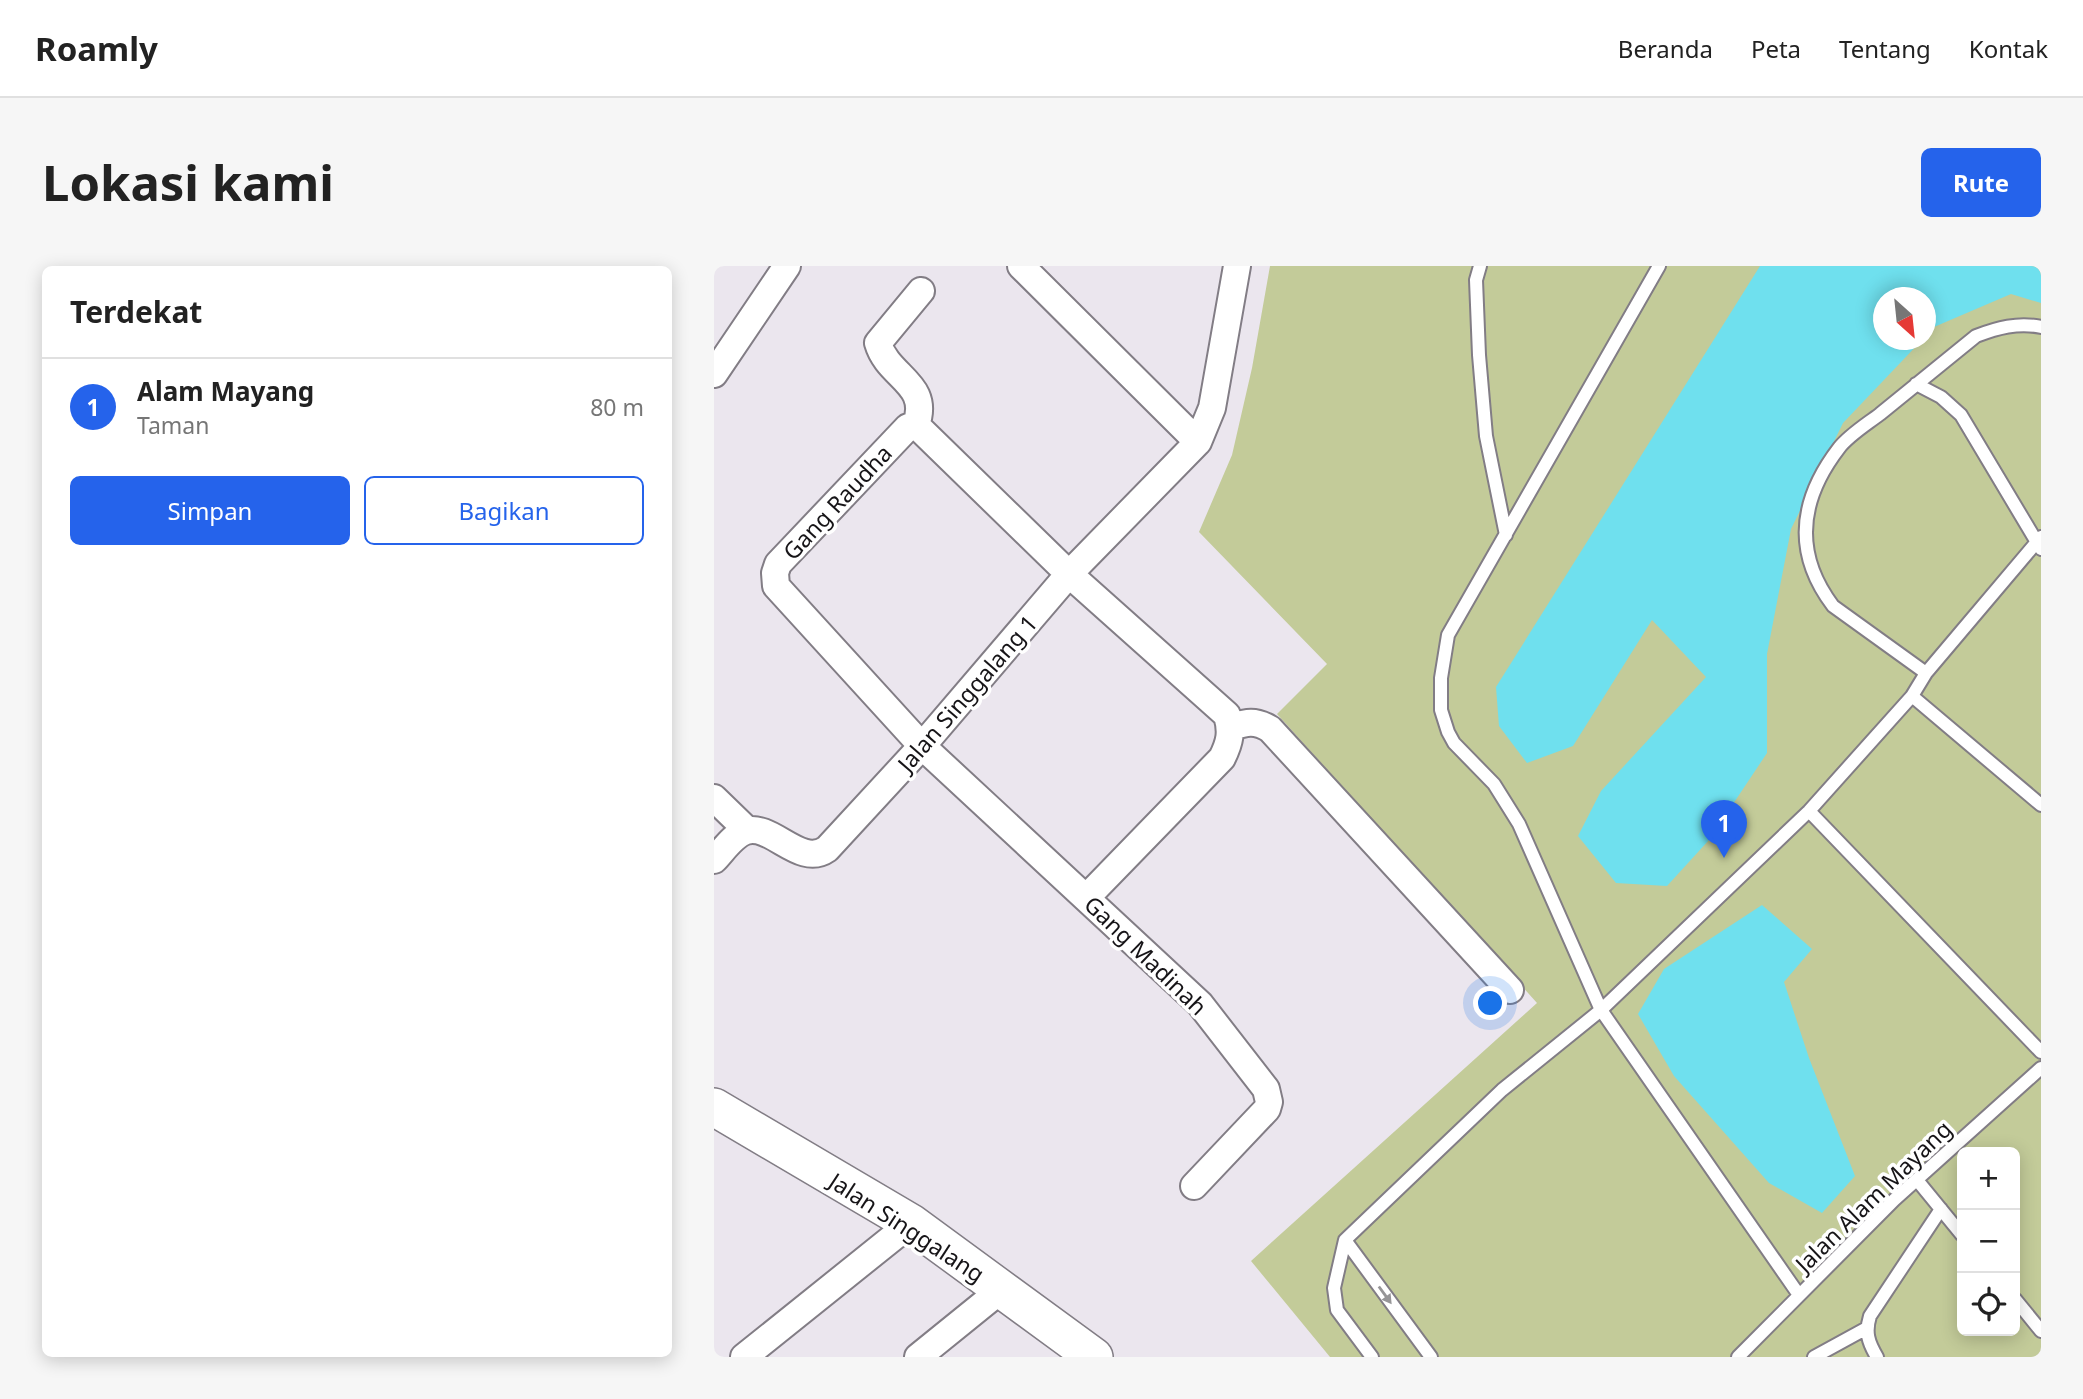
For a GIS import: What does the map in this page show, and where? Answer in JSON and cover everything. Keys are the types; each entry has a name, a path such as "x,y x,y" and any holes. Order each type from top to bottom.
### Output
{"main road":[{"name":"Jalan Singgalang","path":"718,1115 911,1223 1094,1357"}],"street":[{"path":"714,374 787,266"},
{"path":"1021,266 1198,442 1212,408 1237,266"},
{"path":"921,291 878,343 881,354 889,365 914,387 920,414 916,425 1069,574 1227,715 1231,727 1230,742 1222,758 1087,897"},
{"name":"Gang Raudha","path":"916,425 908,427 778,564 775,573 776,586 922,746"},
{"name":"Jalan Singgalang 1","path":"747,830 757,831 809,854 819,854 827,849 922,746 1069,574 1198,442"},
{"path":"1231,727 1250,721 1270,729 1510,990"},
{"name":"Gang Madinah","path":"922,746 1200,1004 1269,1095 1267,1109 1194,1186"},
{"path":"714,797 747,830 736,836 714,860"},
{"path":"744,1357 911,1223"},
{"path":"918,1357 1002,1290"}],"lane":[{"path":"1480,266 1476,281 1486,436 1506,534"},
{"path":"1659,266 1448,635 1441,678 1441,710 1454,743 1494,784 1519,824 1601,1010 1799,1295"},
{"path":"1926,673 1833,606 1816,576 1805,541 1807,512 1822,476 1840,447 1976,336 2003,326 2041,327"},
{"path":"1372,1357 1337,1310 1334,1288 1345,1240 1502,1090 1601,1010 1809,811 1912,696 1926,673 2039,542 1961,415 1941,397 1916,384"},
{"path":"1912,696 2041,805"},
{"path":"1809,811 2041,1052"},
{"name":"Jalan Alam Mayang","path":"1738,1357 1917,1180 2041,1068"},
{"path":"1917,1180 1957,1229"},
{"path":"1877,1357 1868,1339 1870,1316 1941,1209"},
{"path":"1345,1240 1431,1357"},
{"path":"2020,1305 2041,1331"},
{"path":"1814,1357 1867,1328"}],"green space":[{"path":"1270,266 2041,266 2041,1357 1330,1357 1251,1261 1537,1003 1277,714 1327,664 1199,532 1232,455 1252,368"}],"water":[{"path":"1760,266 2041,266 2041,303 2011,294 1936,326 1936,287 1873,287 1873,350 1912,350 1843,423 1791,529 1767,654 1767,753 1709,840 1667,886 1616,883 1578,836 1601,791 1706,677 1652,620 1573,746 1527,763 1499,726 1496,687"},
{"path":"1762,905 1812,949 1784,982 1809,1058 1855,1176 1822,1213 1769,1183 1674,1076 1638,1014 1664,969"}],"place":[{"name":"Alam Mayang","path":"1724,858"}]}
